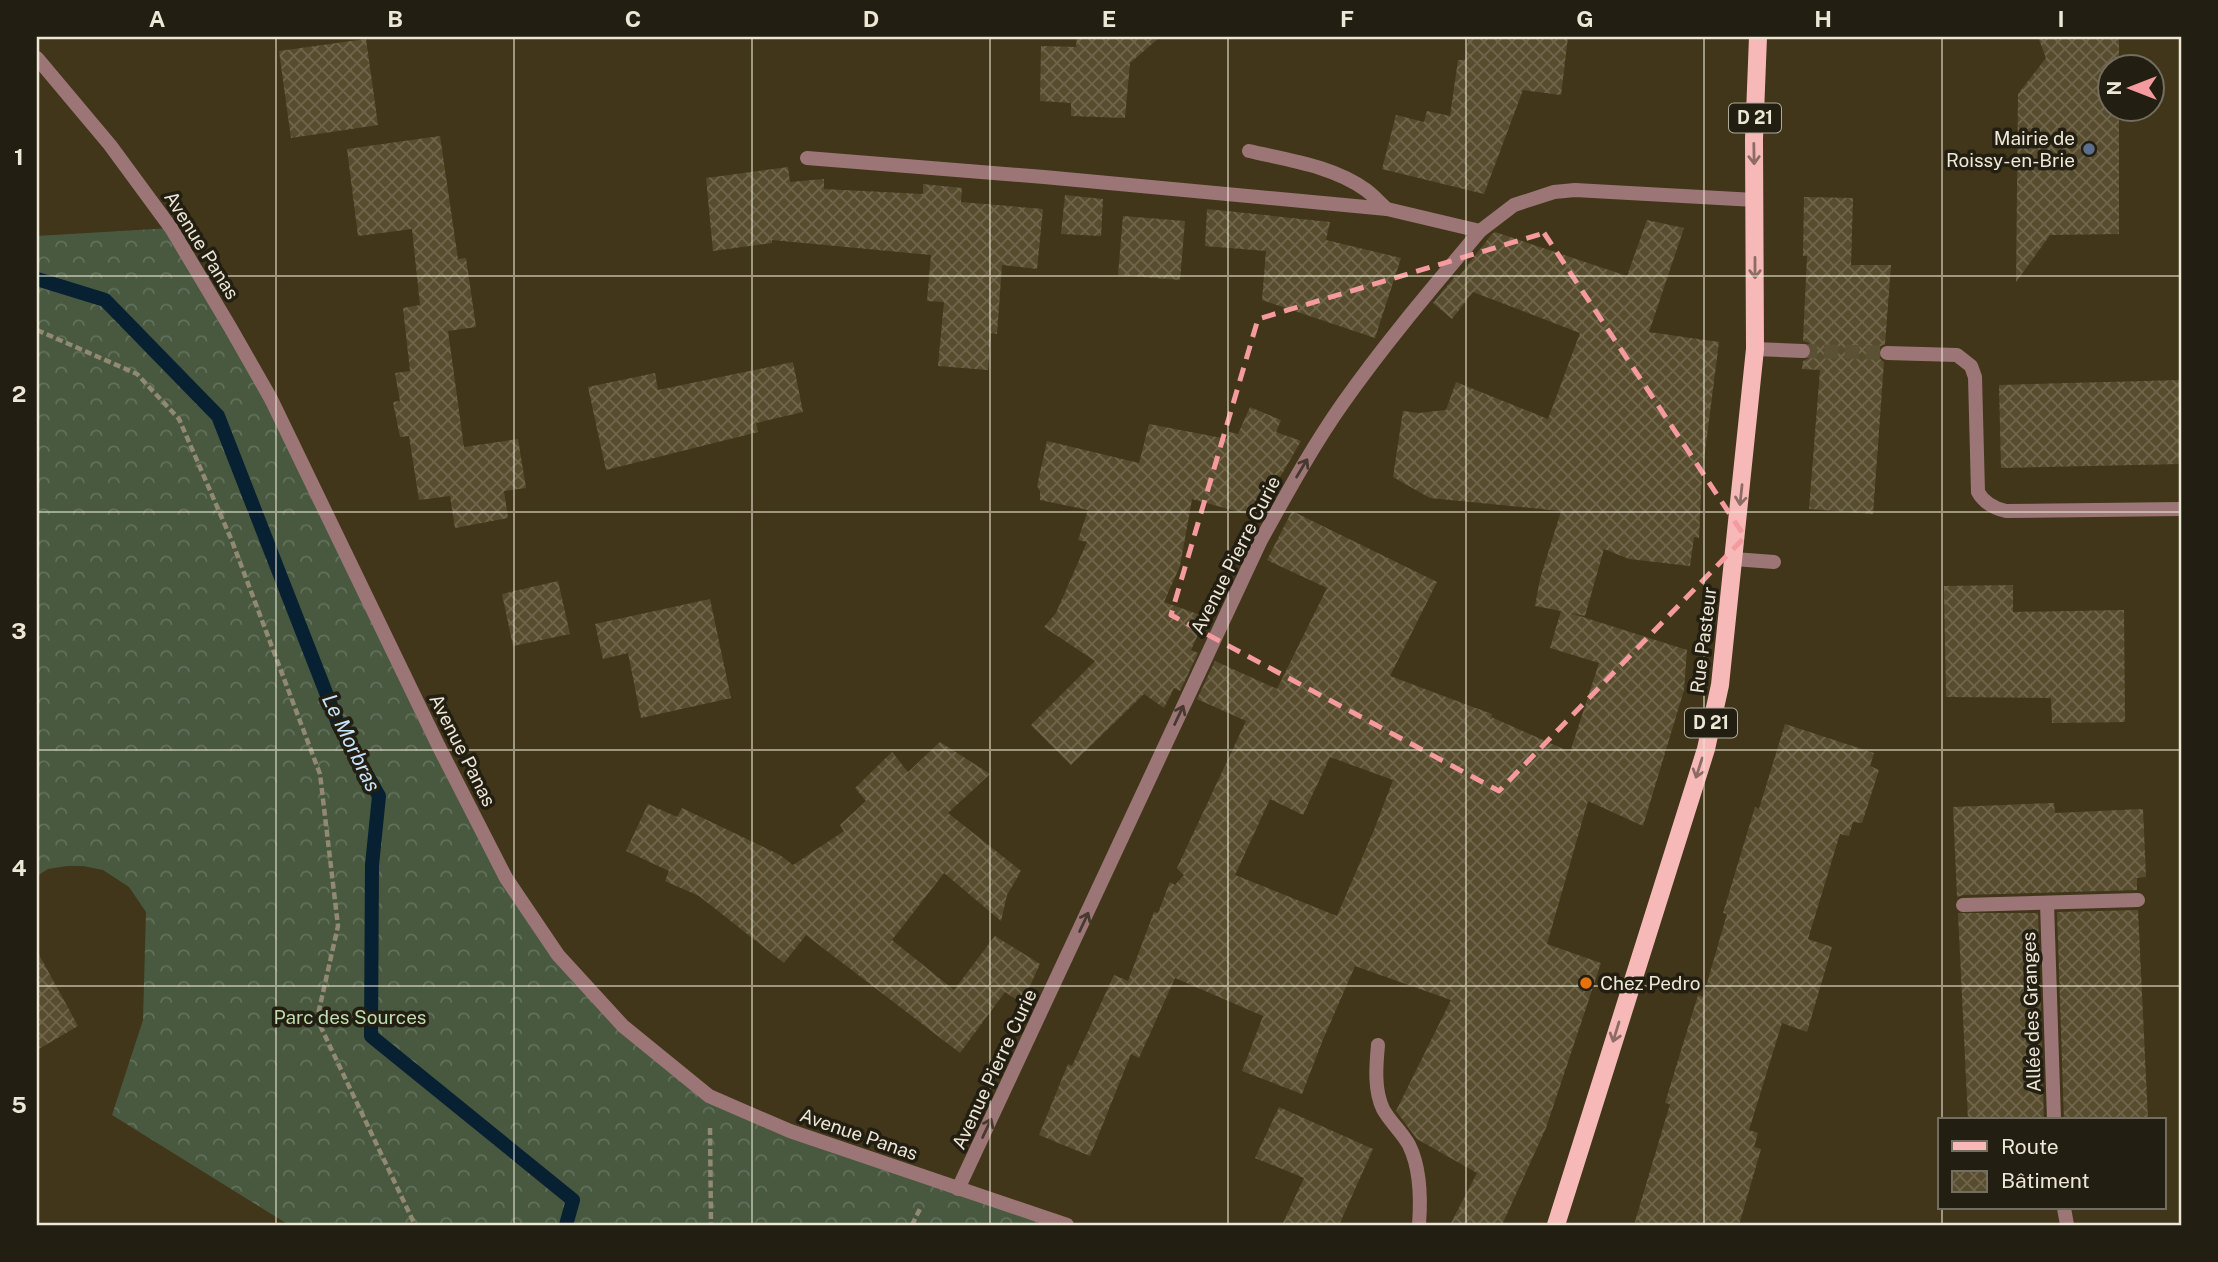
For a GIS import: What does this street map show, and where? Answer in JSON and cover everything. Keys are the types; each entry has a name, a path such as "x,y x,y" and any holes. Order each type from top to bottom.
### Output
{"main road":[{"name":"Rue Pasteur","path":"1556,1225 1706,750 1720,685 1755,349 1754,139 1758,37"}],"street":[{"name":"Avenue Panas","path":"37,58 110,145 172,228 230,327 271,400 439,747 506,878 558,955 623,1026 709,1096 790,1131 1067,1225"},
{"path":"1249,151 1340,176 1366,190 1387,209"},
{"path":"807,158 1387,209 1480,231"},
{"name":"Avenue Pierre Curie","path":"958,1189 1260,542 1300,470 1343,403 1413,312 1480,231 1514,205 1554,192 1575,190 1755,200"},
{"path":"1755,349 1803,351"},
{"path":"1887,352 1957,355 1971,366 1975,377 1978,492 1995,508 2006,511 2181,509"},
{"path":"1734,559 1774,562"},
{"name":"Allée des Granges","path":"1963,905 2138,900"},
{"name":"Allée des Granges","path":"2047,903 2054,1118"},
{"path":"1378,1045 1378,1090 1383,1108 1409,1145 1418,1171 1421,1201 1419,1225"}],"path":[{"path":"37,330 137,374 179,419 232,541 320,774 338,926 317,1019 415,1225"},
{"path":"709,1096 711,1225"}],"highlighted area":[{"path":"1544,233 1745,537 1499,791 1171,615 1258,319"}],"green space":[{"name":"Parc des Sources","path":"171,228 230,327 439,747 558,955 623,1026 710,1096 1067,1225 289,1225 112,1115 143,1020 146,912 129,887 103,870 67,866 48,869 37,876 37,236"}],"building":[{"path":"1077,37 1160,37 1130,63 1125,118 1071,116 1071,103 1040,101 1041,46 1076,47"},
{"path":"1468,37 1568,37 1561,95 1523,90 1484,194 1382,169 1396,115 1424,122 1427,111 1450,116 1458,60 1465,60"},
{"name":"Mairie de Roissy-en-Brie","path":"2038,37 2119,37 2119,52 2096,52 2096,122 2119,122 2119,234 2050,235 2016,282 2018,94 2046,58"},
{"path":"366,39 378,125 291,138 279,51"},
{"path":"440,136 458,259 466,258 476,327 448,331 464,447 518,439 526,488 504,491 508,518 455,528 450,496 419,500 409,436 400,437 393,402 400,401 395,373 410,371 403,308 420,305 412,229 358,236 347,149"},
{"path":"788,167 790,182 824,179 824,189 923,194 923,184 962,188 961,202 1043,209 1037,269 1002,265 997,334 991,333 988,370 938,366 944,302 927,301 931,255 772,240 772,243 713,251 706,178"},
{"path":"1065,195 1103,199 1101,236 1061,234"},
{"path":"1804,197 1853,198 1851,265 1891,265 1885,344 1879,347 1877,352 1884,362 1873,514 1809,509 1820,370 1802,369 1803,361 1811,357 1813,351 1809,343 1803,341 1807,256 1803,256"},
{"path":"1207,209 1330,222 1326,240 1401,258 1375,338 1262,300 1266,251 1205,246"},
{"path":"1123,216 1185,221 1180,280 1118,275"},
{"path":"1647,220 1684,228 1649,332 1719,342 1702,475 1699,538 1694,537 1690,566 1629,559 1604,549 1585,616 1567,612 1687,650 1684,690 1643,826 1588,801 1547,944 1601,963 1546,1128 1502,1225 1450,1225 1477,1173 1417,1139 1396,1111 1451,1000 1355,966 1302,1094 1242,1071 1263,1016 1175,978 1139,1058 1131,1054 1090,1156 1039,1135 1068,1064 1072,1066 1114,975 1128,981 1154,912 1158,913 1170,882 1175,885 1184,875 1177,868 1246,721 1197,699 1215,661 1277,689 1327,588 1267,560 1292,511 1437,582 1390,676 1492,714 1491,717 1570,752 1599,663 1550,648 1561,611 1535,606 1540,579 1561,511 1430,498 1393,477 1403,411 1419,413 1446,410 1456,382 1548,419 1580,333 1473,292 1452,319 1433,303 1457,274 1459,276 1492,234 1495,232 1627,276","holes":["1330,757 1393,780 1337,916 1235,875 1270,799 1303,815"]},
{"path":"793,362 803,412 756,423 758,432 606,470 588,387 655,373 658,390"},
{"path":"2181,380 2181,464 2001,468 1999,385"},
{"path":"1250,407 1281,420 1276,432 1301,441 1257,517 1192,499 1180,566 1164,602 1206,617 1191,650 1198,653 1180,691 1174,688 1164,708 1144,694 1071,765 1031,725 1095,661 1044,627 1056,613 1087,542 1078,540 1088,510 1040,500 1037,486 1047,441 1139,463 1149,424 1227,439 1229,432 1238,434"},
{"path":"558,581 570,634 513,646 502,594"},
{"path":"2013,585 2013,612 2124,610 2125,722 2052,723 2051,698 1946,697 1944,586"},
{"path":"710,599 731,698 641,718 628,653 603,659 595,624"},
{"path":"1785,724 1874,753 1870,766 1879,770 1862,823 1853,822 1849,836 1840,834 1808,939 1832,947 1807,1032 1782,1023 1749,1130 1758,1133 1754,1147 1761,1149 1739,1225 1634,1225 1670,1104 1665,1103 1698,995 1703,997 1727,914 1723,913 1755,807 1759,809"},
{"path":"940,742 990,774 948,813 1021,871 1007,895 1001,921 944,873 892,940 954,990 995,936 1040,964 1022,1003 1005,992 960,1053 806,935 784,963 699,896 665,881 669,871 626,851 648,804 677,817 682,808 780,855 793,865 844,831 840,825 866,801 855,788 892,752 908,772"},
{"path":"2054,803 2055,813 2143,809 2146,877 2137,878 2137,890 1957,897 1953,807"},
{"path":"2138,910 2148,1118 2064,1118 2057,912"},
{"path":"1958,913 2038,913 2044,1118 1968,1118"},
{"path":"37,951 78,1026 37,1050"},
{"path":"1279,1107 1373,1149 1339,1225 1282,1225 1304,1178 1255,1158"}],"waterway":[{"name":"Le Morbras","path":"37,279 105,300 218,416 339,726 379,796 372,865 371,1036 573,1200 566,1225"}],"tunnel":[{"path":"1803,351 1887,353"}],"place":[{"name":"Mairie de Roissy-en-Brie","path":"2089,149"},
{"name":"Chez Pedro","path":"1586,983"}]}
